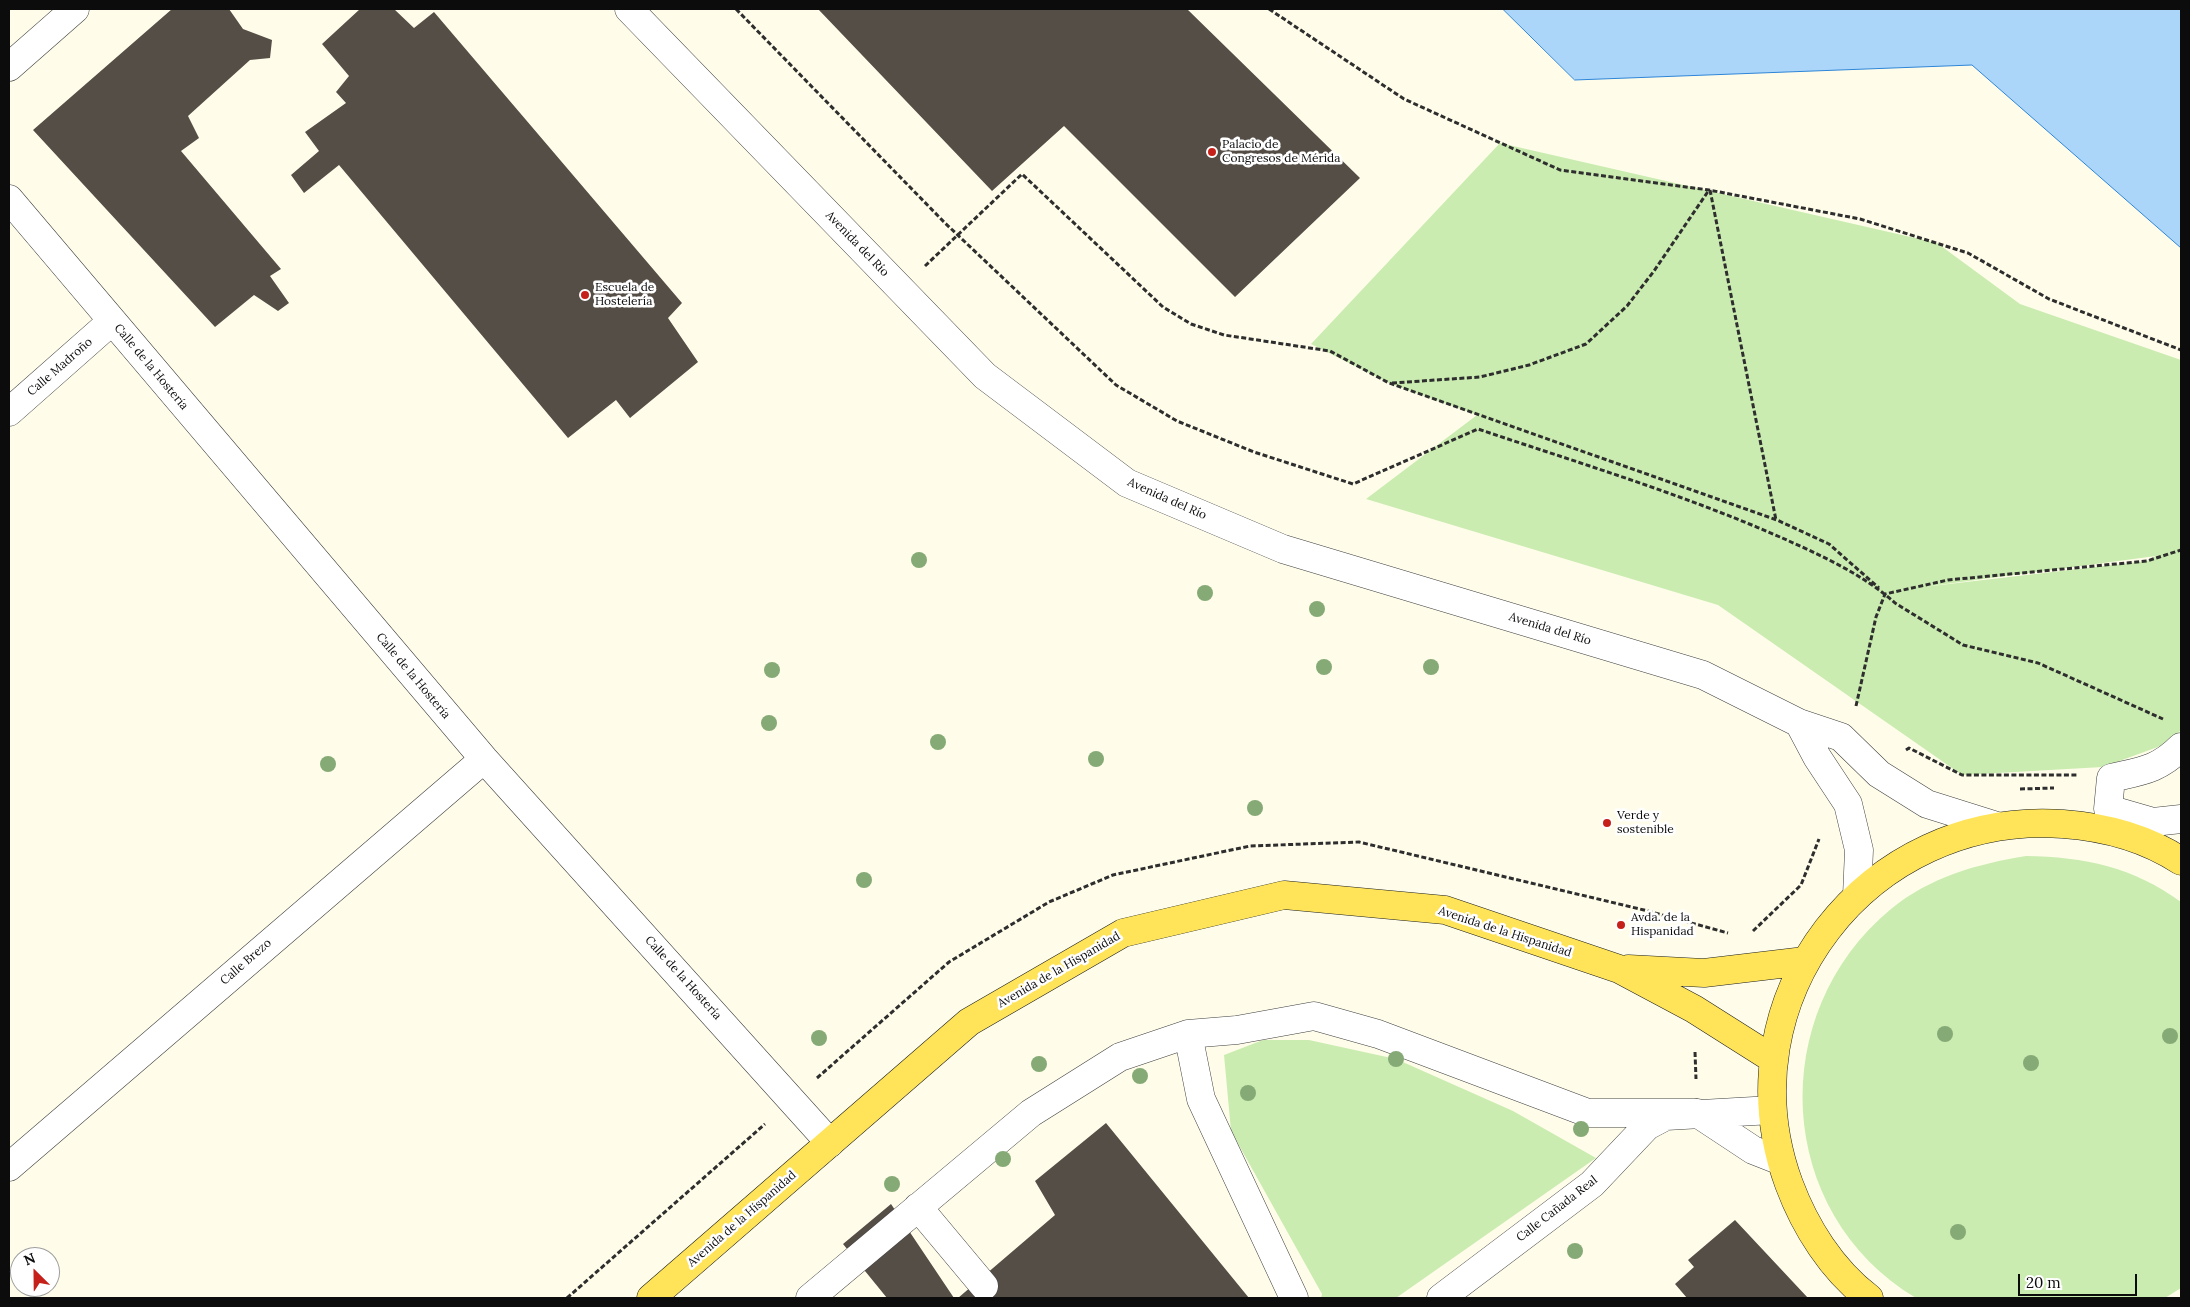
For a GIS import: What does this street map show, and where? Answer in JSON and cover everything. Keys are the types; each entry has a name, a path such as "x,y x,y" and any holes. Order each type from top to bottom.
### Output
{"main road":[{"path":"1869,1298 1858,1290 1825,1253 1798,1208 1780,1161 1772,1110 1774,1059 1785,1009 1805,962 1828,927 1857,896 1907,859 1946,840 1997,826 2040,822 2084,826 2126,835 2176,852"},
{"name":"Avenida de la Hispanidad","path":"651,1298 969,1022 1123,933 1284,895 1445,910 1619,969 1694,1009 1774,1059"},
{"name":"Avenida de la Hispanidad","path":"1619,969 1704,973 1805,962"}],"street":[{"path":"9,67 75,9"},
{"name":"Avenida del Río","path":"629,9 985,376 1127,483 1283,548 1703,675 1799,723 1841,737 1879,774 1927,804 1997,826"},
{"name":"Calle de la Hostería","path":"9,199 484,759 830,1143"},
{"name":"Calle Madroño","path":"9,412 112,321"},
{"path":"1799,723 1817,757 1848,804 1859,850 1857,896"},
{"path":"2177,735 2172,756 2154,768 2111,778 2108,809 2154,822 2181,819"},
{"name":"Calle Brezo","path":"9,1167 484,759"},
{"path":"810,1298 1031,1113 1120,1057 1188,1034 1237,1030 1314,1016 1378,1034 1588,1113 1697,1113 1753,1150 1780,1161"},
{"path":"1188,1034 1200,1099 1294,1298"},
{"name":"Calle Cañada Real","path":"1442,1298 1592,1184 1647,1126 1666,1116 1772,1110"},
{"path":"918,1207 984,1286"}],"path":[{"path":"736,9 958,235 1116,385 1177,422 1254,452 1353,484 1478,429 1723,512 1820,555 1885,594 1948,580 2147,561 2181,550"},
{"path":"1270,9 1404,99 1560,170 1710,190 1860,219 1968,253 2049,299 2181,350"},
{"path":"900,288 1022,174 1163,307 1191,324 1224,335 1330,351 1388,383 1776,520 1829,544 1895,602 1963,645 2038,663 2177,735"},
{"path":"1388,383 1480,377 1529,365 1586,344 1627,306 1710,190"},
{"path":"1710,190 1776,520"},
{"path":"1841,737 1868,723 1856,706 1876,617 1885,594"},
{"path":"1879,774 1896,754 1909,748 1962,775 2074,774 2111,785"},
{"path":"2014,790 2056,788"},
{"path":"1753,932 1801,886 1824,826 1848,804"},
{"path":"567,1298 949,962 1049,902 1113,875 1250,846 1359,842 1644,910 1736,936"}],"green space":[{"path":"1500,143 1937,243 2020,304 2181,360 2181,730 2166,744 2103,767 1962,775 1718,605 1366,499 1477,415 1389,383 1311,344","holes":["2156,556 2147,561 1923,587"]},
{"path":"2026,856 2068,859 2108,866 2145,880 2181,902 2181,1288 2165,1298 1916,1298 1869,1261 1834,1216 1812,1165 1803,1111 1806,1055 1822,1002 1850,952 1891,909 1922,888 1972,868"},
{"path":"1263,1040 1309,1040 1396,1059 1513,1111 1596,1158 1396,1298 1321,1298 1322,1294 1231,1131 1224,1055"}],"water":[{"path":"1503,9 2181,9 2181,248 1972,65 1575,80"}],"building":[{"path":"172,9 229,9 243,29 272,40 270,58 250,60 188,116 199,138 181,151 281,269 270,276 289,303 278,311 254,295 215,327 33,130"},
{"path":"360,9 394,9 414,28 434,12 682,303 668,318 698,362 630,418 616,400 568,438 339,165 304,193 291,175 319,151 305,132 346,103 336,92 349,76 322,44"},
{"name":"Palacio de Congresos de Mérida","path":"818,9 1187,9 1360,178 1235,297 1064,126 992,191"},
{"path":"1106,1123 1249,1298 958,1298 1055,1215 1035,1181"},
{"path":"891,1204 954,1298 887,1298 843,1244"},
{"path":"1735,1220 1808,1298 1687,1298 1675,1284 1694,1267 1688,1260"}],"place":[{"name":"Palacio de Congresos de Mérida","path":"1212,152"},
{"name":"Escuela de Hostelería","path":"585,295"},
{"name":"Verde y sostenible","path":"1607,823"},
{"name":"Avda. de la Hispanidad","path":"1621,925"}]}
